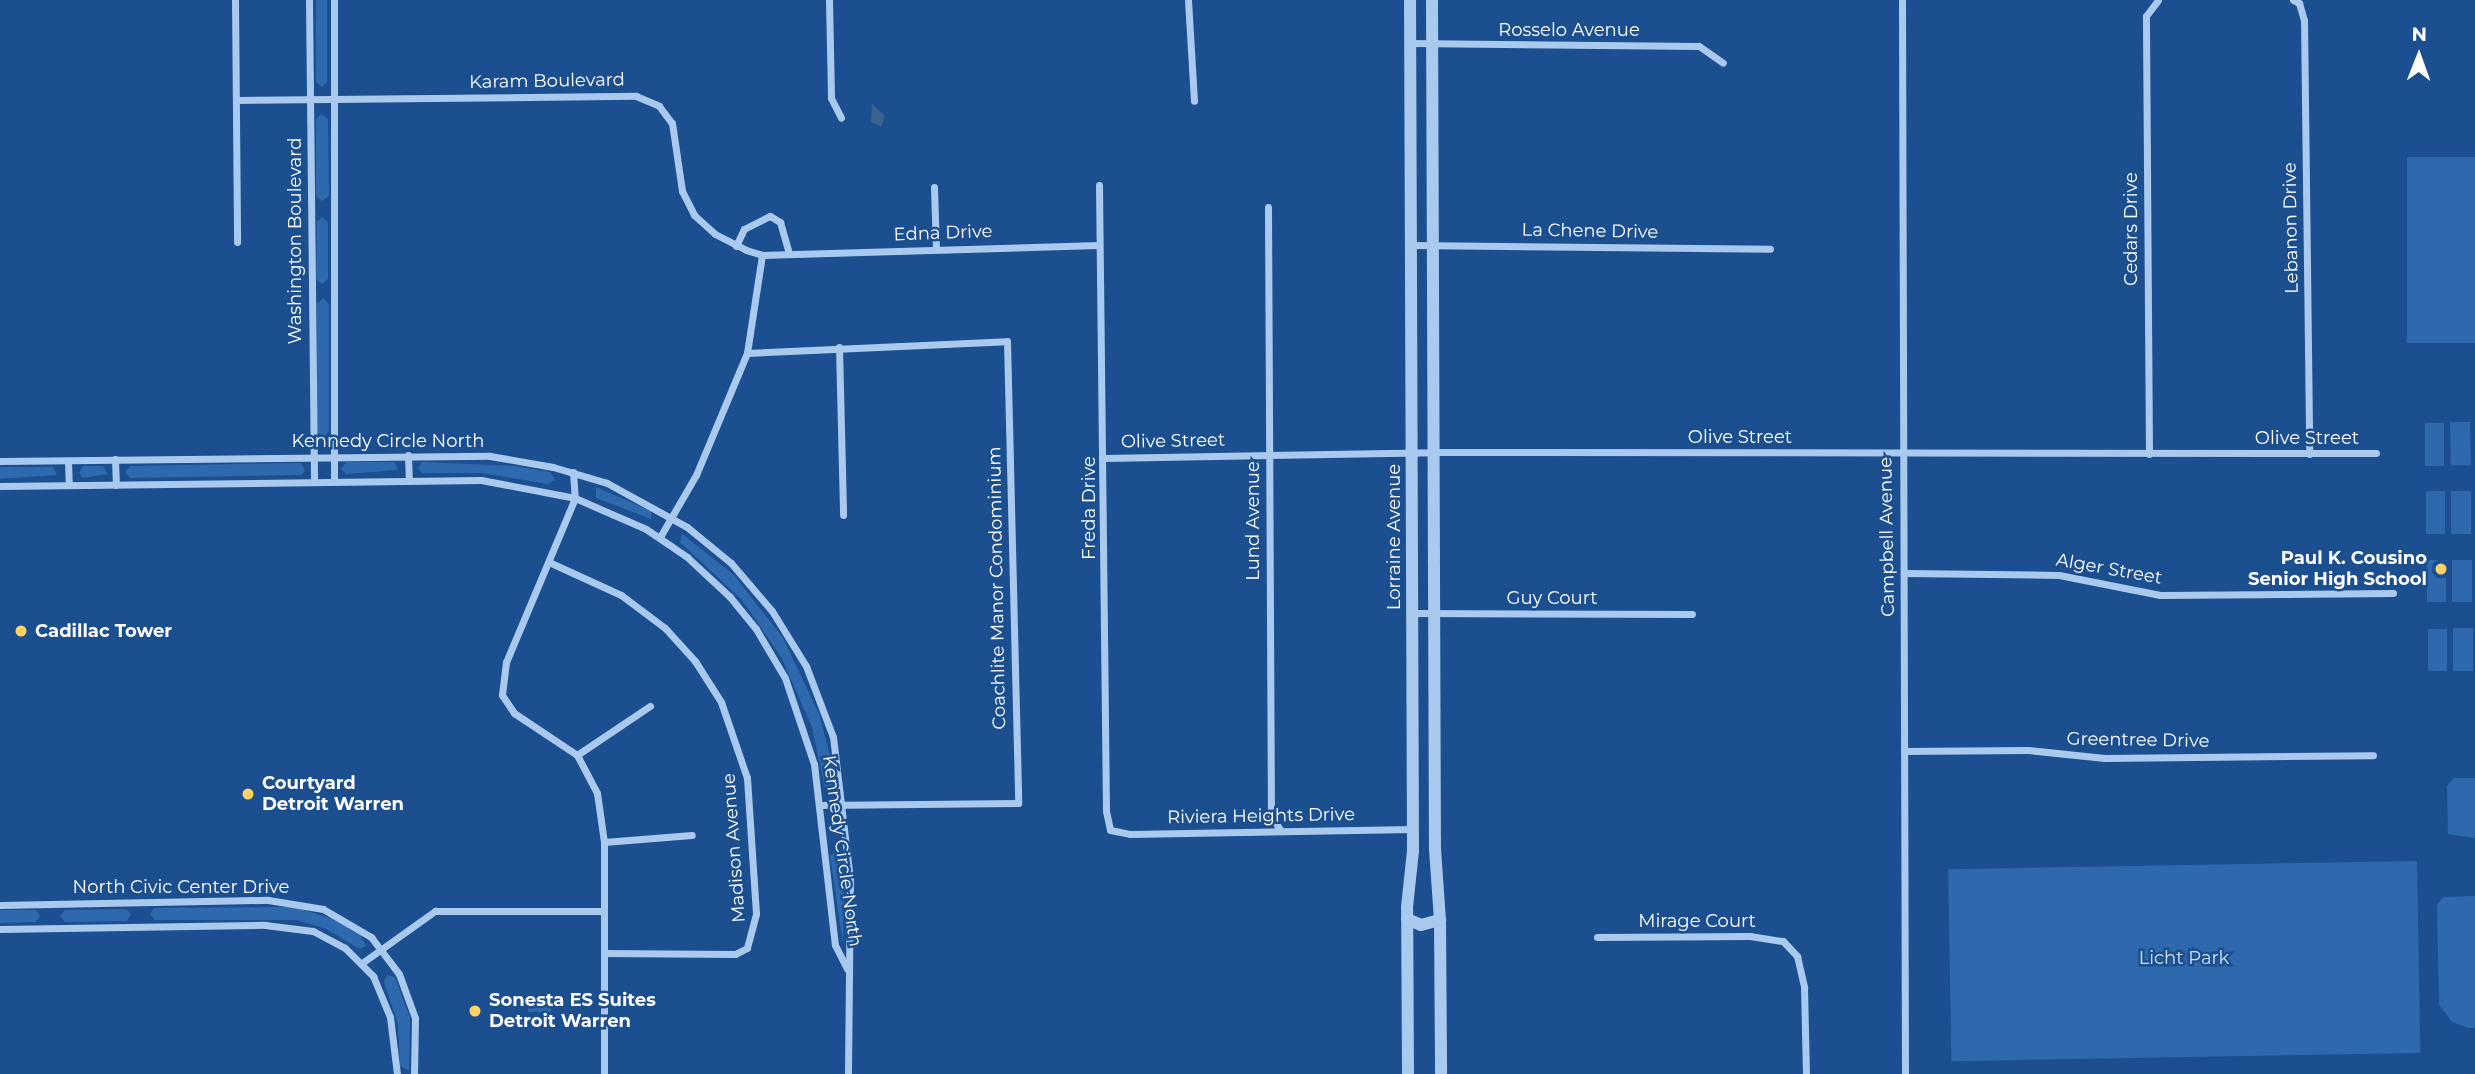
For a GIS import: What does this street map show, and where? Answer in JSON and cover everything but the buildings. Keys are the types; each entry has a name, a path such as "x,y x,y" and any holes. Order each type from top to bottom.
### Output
{"street":[{"path":"236,0 237,242"},
{"name":"Washington Boulevard","path":"309,0 314,481"},
{"path":"334,0 334,481"},
{"path":"830,0 831,98 841,118"},
{"path":"1188,0 1194,101"},
{"name":"Lorraine Avenue","path":"1408,1074 1407,919 1413,829 1410,0"},
{"path":"1432,0 1435,849 1440,920 1441,1074"},
{"name":"Campbell Avenue","path":"1902,0 1905,1074"},
{"name":"Cedars Drive","path":"2149,454 2146,16 2150,5 2158,0"},
{"name":"Lebanon Drive","path":"2296,1 2304,20 2309,454"},
{"name":"Rosselo Avenue","path":"1410,43 1699,46 1723,63"},
{"name":"Karam Boulevard","path":"236,100 617,94 651,100 665,112 676,132 682,191 694,215 736,246 762,255"},
{"name":"Freda Drive","path":"1100,185 1105,811 1110,830"},
{"path":"934,187 936,249"},
{"name":"Lund Avenue","path":"1268,207 1271,816 1281,831"},
{"path":"736,246 744,229 770,216 780,222 789,254"},
{"name":"Edna Drive","path":"762,255 1099,245"},
{"name":"La Chene Drive","path":"1411,245 1770,248"},
{"path":"660,537 673,518 712,442 747,353 762,255"},
{"name":"Coachlite Manor Condominium","path":"747,353 1007,341 1018,803 819,805"},
{"path":"839,347 843,515"},
{"name":"Olive Street","path":"1104,458 1411,453 2376,453"},
{"path":"408,455 409,480"},
{"name":"Kennedy Circle North","path":"0,461 491,456 573,472 635,495 673,518 746,579 796,648 833,737 843,804 851,903 847,970 848,1074"},
{"path":"115,459 116,485"},
{"path":"68,461 69,485"},
{"path":"573,472 575,498 551,563 506,662 502,695 514,713 577,755 597,793 604,842 604,1074"},
{"name":"Kennedy Circle North","path":"0,486 499,481 575,498 660,537 730,597 777,663 806,731 819,805 835,945 847,970"},
{"name":"Madison Avenue","path":"551,563 621,595 665,628 695,661 721,702 747,778 756,915 753,940 747,948 735,954 604,953"},
{"name":"Alger Street","path":"1904,573 2059,575 2160,595 2393,593"},
{"name":"Guy Court","path":"1412,613 1692,614"},
{"path":"577,755 650,706"},
{"name":"Greentree Drive","path":"1904,751 2028,750 2105,758 2373,755"},
{"name":"Riviera Heights Drive","path":"1110,830 1130,834 1413,829"},
{"path":"604,842 692,835"},
{"name":"North Civic Center Drive","path":"0,905 288,901 343,918 381,948 412,1002 417,1033 414,1074"},
{"path":"362,963 435,911 604,911"},
{"path":"1407,919 1420,925 1440,920"},
{"path":"0,929 283,925 328,937 362,963 386,1004 397,1074"},
{"name":"Mirage Court","path":"1597,937 1750,936 1783,941 1797,956 1804,987 1806,1074"}],"green space":[{"path":"316,0 327,0 327,82 322,87 316,82"},
{"path":"321,114 328,119 329,196 322,201 316,196 316,119"},
{"path":"2407,157 2475,157 2475,343 2407,343"},
{"path":"322,217 328,222 328,279 322,284 316,279 317,222"},
{"path":"323,298 329,304 329,431 324,437 317,432 317,304"},
{"path":"2450,422 2470,422 2471,465 2451,465"},
{"path":"2425,423 2444,423 2444,466 2425,466"},
{"path":"346,462 394,462 398,470 346,474 341,469"},
{"path":"422,462 514,466 550,472 555,480 548,484 481,473 422,473 418,468"},
{"path":"301,463 305,471 301,475 130,478 125,472 130,466"},
{"path":"83,466 103,466 108,474 83,478 79,473"},
{"path":"0,467 53,467 57,475 0,479"},
{"path":"596,487 651,511 651,519 596,498"},
{"path":"2426,491 2445,491 2445,534 2426,534"},
{"path":"2451,491 2471,491 2471,534 2451,534"},
{"path":"682,534 733,574 783,638 819,714 834,770 832,793 825,789 812,727 781,657 742,600 680,542"},
{"path":"2427,560 2446,560 2446,602 2427,602"},
{"path":"2452,560 2472,560 2472,602 2452,602"},
{"path":"2453,628 2473,628 2473,671 2453,671"},
{"path":"2428,629 2447,629 2447,671 2428,671"},
{"path":"2454,778 2475,778 2475,838 2448,834 2447,786"},
{"path":"835,851 841,856 844,883 843,944 830,856"},
{"name":"Licht Park","path":"2417,861 2420,1053 1951,1061 1948,869"},
{"path":"2475,896 2475,1028 2469,1028 2452,1022 2439,1005 2437,905 2443,897"},
{"path":"294,907 336,920 361,936 366,946 360,949 326,929 297,920 155,920 150,914 154,908"},
{"path":"126,909 131,914 127,921 65,922 60,916 65,910"},
{"path":"0,910 36,910 40,916 36,922 0,923"},
{"path":"387,975 395,977 410,1018 409,1071 400,1066 398,1024 384,982"},
{"path":"528,1001 551,1001 551,1012 528,1012"}],"shaded area":[{"path":"872,104 885,116 881,127 871,122"}],"place":[{"name":"Paul K. Cousino Senior High School","path":"2441,569"},
{"name":"Cadillac Tower","path":"21,631"},
{"name":"Courtyard Detroit Warren","path":"248,794"},
{"name":"Sonesta ES Suites Detroit Warren","path":"475,1011"}]}
